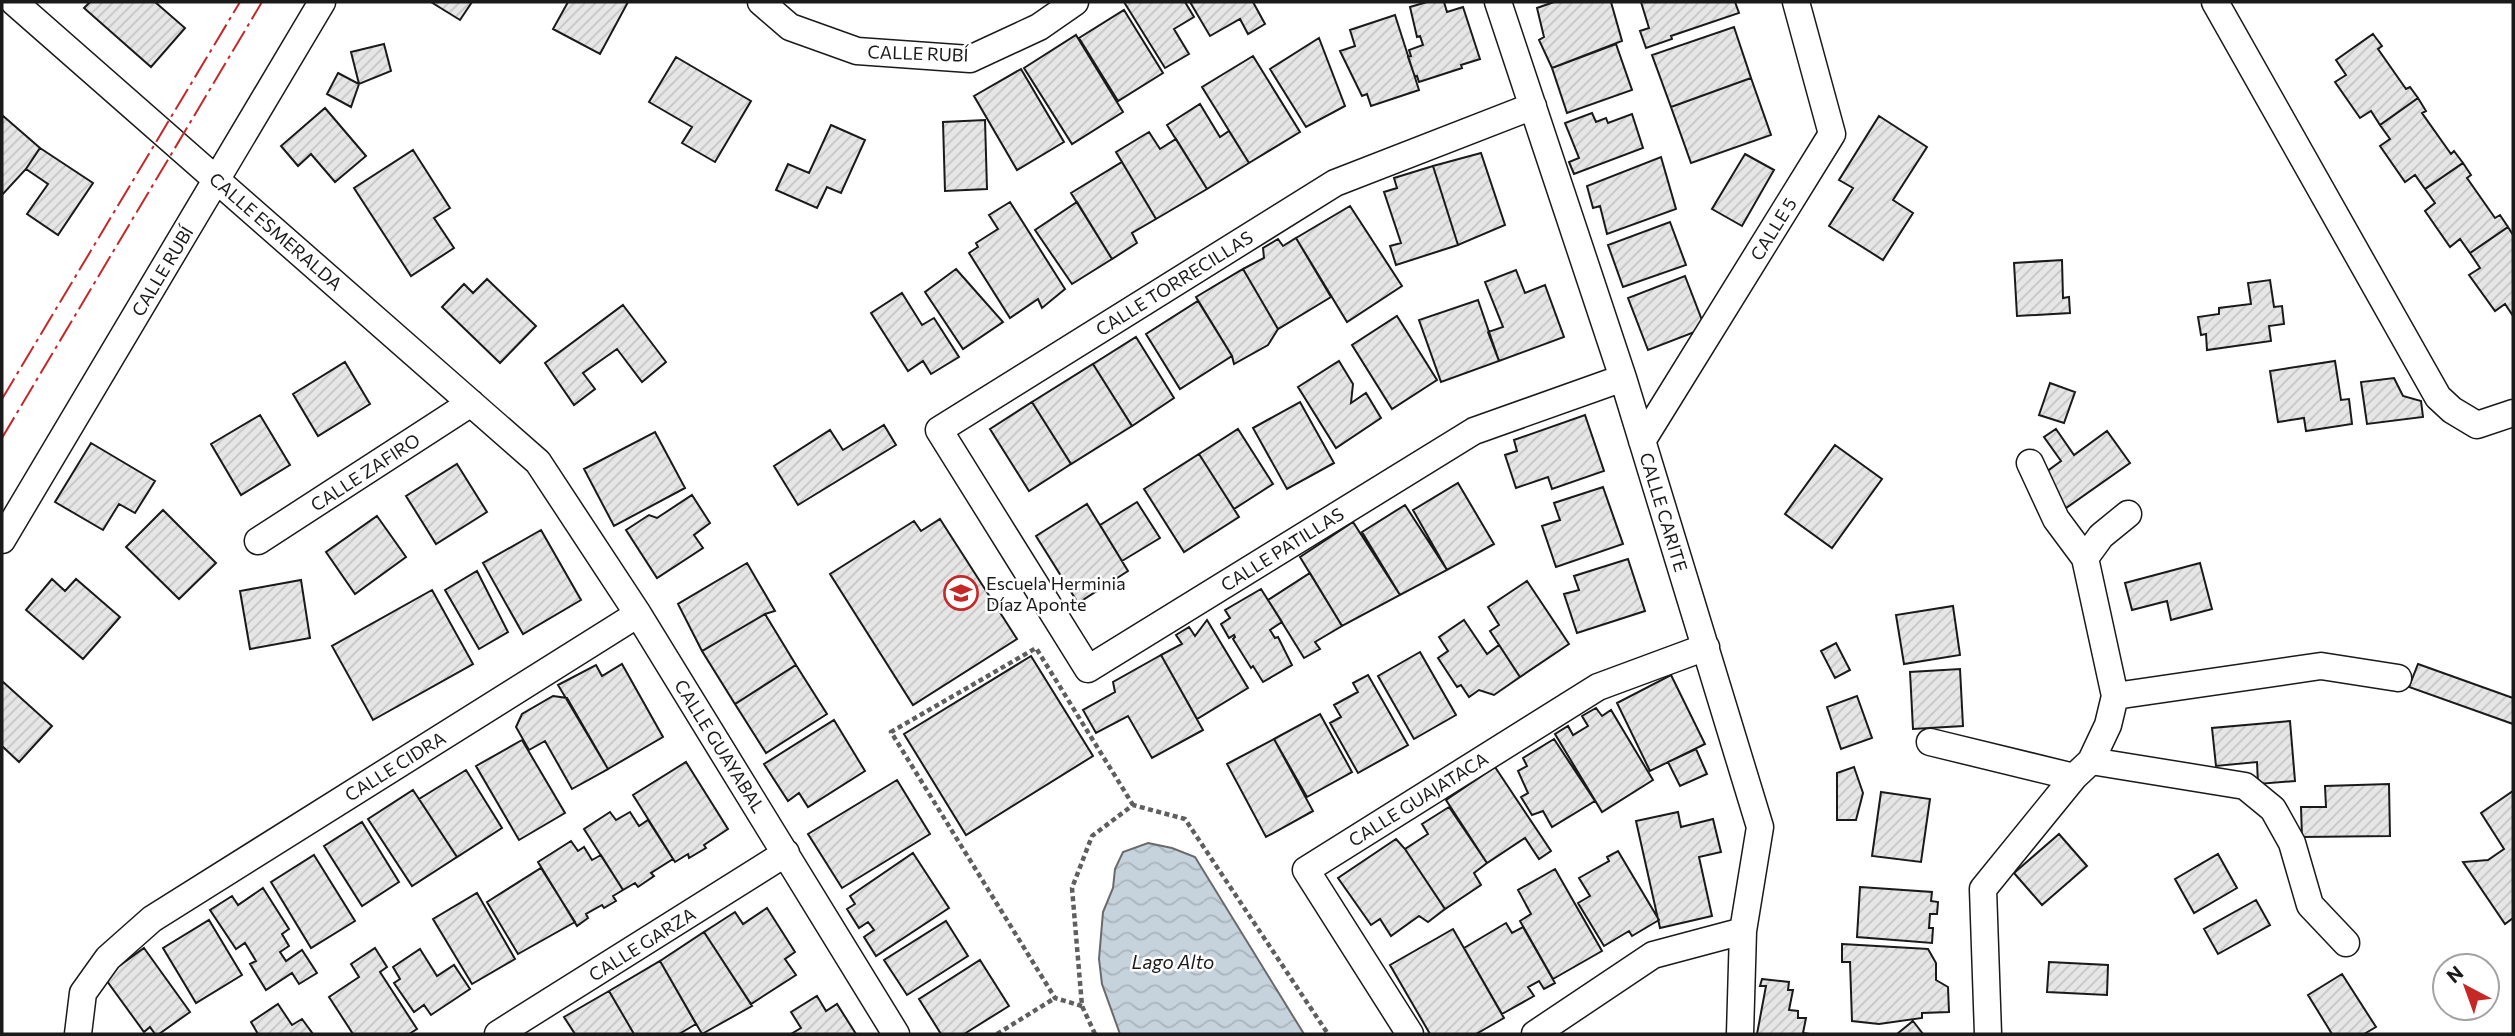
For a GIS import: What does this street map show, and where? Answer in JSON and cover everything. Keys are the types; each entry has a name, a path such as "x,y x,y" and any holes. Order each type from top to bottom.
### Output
{"street":[{"name":"CALLE ESMERALDA","path":"15,2 538,461"},
{"name":"CALLE RUBÍ","path":"2,540 322,2"},
{"name":"CALLE RUBÍ","path":"761,2 789,27 857,51 971,59 1039,27 1075,2"},
{"name":"CALLE CARITE","path":"1497,2 1623,378 1760,827 1743,931 1740,1034"},
{"name":"CALLE 5","path":"1642,441 1832,134 1796,2"},
{"path":"2215,2 2438,397 2452,410 2477,425 2513,413"},
{"name":"CALLE TORRECILLAS","path":"1005,536 939,430 1335,183 1532,106"},
{"name":"CALLE PATILLAS","path":"1005,536 1088,669 1474,431 1623,378"},
{"name":"CALLE ZAFIRO","path":"258,541 471,403"},
{"name":"CALLE GUAYABAL","path":"538,461 638,614 896,1034"},
{"path":"1988,1034 1983,889 2083,769 2108,725 2115,696 2085,558 2056,519 2030,463"},
{"path":"2085,558 2101,536 2128,514"},
{"name":"CALLE CIDRA","path":"78,1034 83,993 108,958 152,919 638,614"},
{"name":"CALLE GUAJATACA","path":"1410,1034 1306,870 1598,687 1706,647"},
{"path":"2115,696 2321,666 2398,678"},
{"path":"1930,742 2083,769 2245,786 2273,809 2292,843 2310,905 2346,943"},
{"name":"CALLE GARZA","path":"498,1034 786,853"},
{"path":"1535,1034 1653,955 1743,931"}],"path":[{"path":"1082,1006 1055,998 891,732 1036,648 1133,805 1185,819 1328,1034"},
{"path":"1094,1034 1082,1006 1072,888 1092,836 1133,805"},
{"path":"997,1034 1055,998"}],"water":[{"name":"Lago Alto","path":"1148,843 1195,857 1304,1034 1120,1034 1102,984 1099,959 1103,912 1113,888 1115,869 1123,852"}],"building":[{"path":"90,2 155,2 185,28 151,67 84,8"},
{"path":"431,2 472,2 460,20"},
{"path":"568,2 628,2 600,54 553,29"},
{"path":"1124,2 1185,2 1194,17 1174,29 1189,54 1165,68"},
{"path":"1190,2 1253,2 1265,24 1248,34 1240,19 1210,36"},
{"path":"1427,2 1444,2 1447,12 1463,7 1480,59 1419,82 1408,57 1411,56 1409,50 1423,45 1420,36 1417,37 1410,7"},
{"path":"1554,2 1611,2 1622,41 1552,68 1539,40 1544,37 1537,8"},
{"path":"1641,2 1735,2 1739,13 1671,36 1672,39 1646,48 1640,31 1649,28"},
{"path":"1124,10 1163,73 1118,101 1079,38"},
{"path":"1395,15 1419,90 1371,106 1367,94 1362,96 1340,51 1355,46 1350,30"},
{"path":"1734,27 1751,78 1671,107 1652,55"},
{"path":"2373,34 2382,46 2378,49 2406,89 2410,87 2418,98 2380,125 2371,111 2360,118 2335,82 2346,75 2336,60"},
{"path":"1076,35 1123,112 1072,144 1024,68"},
{"path":"1319,38 1345,106 1306,127 1270,69"},
{"path":"384,44 391,71 359,84 351,52"},
{"path":"1616,44 1632,90 1567,113 1552,68"},
{"path":"1253,56 1300,132 1249,163 1202,87"},
{"path":"676,57 751,101 715,162 682,143 692,127 649,102"},
{"path":"1021,69 1064,142 1017,170 974,96"},
{"path":"338,73 359,84 351,107 327,94"},
{"path":"1751,78 1771,135 1691,163 1671,107"},
{"path":"2418,98 2426,111 2422,113 2451,154 2454,151 2463,163 2425,189 2415,175 2405,182 2380,146 2390,139 2380,125"},
{"path":"1200,104 1220,137 1229,131 1249,163 1207,189 1167,125"},
{"path":"325,108 366,156 335,182 311,154 298,166 281,146"},
{"path":"1592,113 1596,122 1606,118 1608,123 1632,114 1643,148 1574,174 1569,162 1579,158 1565,123"},
{"path":"2,115 40,148 26,169 2,195"},
{"path":"1879,116 1927,147 1893,200 1913,213 1883,260 1829,226 1853,188 1839,180"},
{"path":"985,120 987,189 945,191 943,122"},
{"path":"831,125 865,140 841,193 827,187 817,208 776,190 788,164 809,173"},
{"path":"1149,132 1160,149 1176,139 1207,189 1156,219 1116,152"},
{"path":"40,148 93,183 58,235 27,214 48,184 26,169"},
{"path":"413,150 450,208 434,218 454,248 411,276 354,188"},
{"path":"1481,153 1505,225 1458,245 1433,166"},
{"path":"1745,154 1774,170 1742,226 1712,209"},
{"path":"1661,157 1676,209 1607,234 1600,206 1593,208 1587,186"},
{"path":"1122,162 1156,219 1132,233 1137,243 1112,259 1071,193"},
{"path":"2463,163 2471,175 2467,178 2495,218 2500,215 2508,227 2470,253 2460,239 2450,247 2425,211 2435,203 2425,189"},
{"path":"1433,166 1458,245 1396,265 1390,246 1401,243 1384,192 1397,188 1394,178"},
{"path":"1010,202 1065,289 1042,308 1038,299 1010,318 969,253 978,247 976,243 998,229 989,215"},
{"path":"1077,202 1112,259 1072,284 1035,230"},
{"path":"1350,206 1402,286 1347,322 1296,238"},
{"path":"1670,222 1686,265 1623,287 1608,245"},
{"path":"2508,227 2513,235 2513,316 2505,304 2495,311 2469,275 2480,268 2470,253"},
{"path":"1296,238 1331,297 1278,329 1243,269 1264,258 1263,248 1278,239 1283,246"},
{"path":"2062,260 2063,298 2069,297 2070,313 2017,316 2014,263"},
{"path":"956,269 1003,322 963,349 925,292"},
{"path":"1243,269 1278,329 1268,345 1234,364 1232,356 1196,297"},
{"path":"1516,270 1525,293 1545,285 1564,337 1499,361 1488,332 1503,327 1485,282"},
{"path":"1685,276 1705,328 1648,350 1628,298"},
{"path":"487,279 536,326 500,363 442,307 464,284 473,293"},
{"path":"2270,280 2274,307 2282,306 2284,324 2269,326 2271,341 2207,350 2206,334 2201,335 2198,317 2219,314 2219,308 2251,304 2248,283"},
{"path":"902,293 922,325 934,318 959,357 931,374 923,361 908,371 871,313"},
{"path":"1478,300 1499,361 1441,382 1419,320"},
{"path":"1198,301 1232,356 1180,389 1146,334"},
{"path":"623,305 666,362 642,382 617,349 583,373 595,389 574,405 545,363"},
{"path":"1397,316 1437,380 1392,409 1352,345"},
{"path":"1136,337 1174,398 1132,426 1093,364"},
{"path":"1339,361 1353,384 1351,403 1366,393 1381,418 1336,448 1298,387"},
{"path":"2335,361 2341,400 2349,399 2352,424 2306,431 2304,418 2278,422 2270,371"},
{"path":"345,362 370,404 318,436 293,394"},
{"path":"1093,364 1132,426 1071,464 1032,402"},
{"path":"2394,378 2403,396 2421,401 2423,417 2367,424 2361,382"},
{"path":"2050,383 2075,392 2064,423 2039,415"},
{"path":"1032,402 1071,464 1029,491 990,429"},
{"path":"1300,402 1334,463 1287,489 1253,428"},
{"path":"260,415 290,465 241,495 211,444"},
{"path":"1585,415 1604,471 1552,489 1548,477 1516,488 1505,455 1517,451 1514,440"},
{"path":"884,425 896,445 798,505 774,466 830,430 843,450"},
{"path":"1238,429 1273,484 1234,509 1199,454"},
{"path":"2056,429 2074,455 2107,431 2130,463 2066,508 2042,475 2061,461 2044,437"},
{"path":"655,432 685,488 614,526 584,469"},
{"path":"91,443 155,481 135,513 119,504 103,530 55,502"},
{"path":"1835,445 1882,479 1832,548 1785,514"},
{"path":"1199,454 1239,517 1184,552 1144,489"},
{"path":"457,464 487,512 436,544 406,496"},
{"path":"1458,483 1494,544 1447,570 1413,510"},
{"path":"1603,487 1623,544 1556,567 1542,526 1560,520 1554,503"},
{"path":"692,495 710,523 694,535 703,548 657,578 626,530 649,515 657,518"},
{"path":"1137,502 1160,538 1122,561 1100,525"},
{"path":"1087,504 1128,571 1078,603 1036,536"},
{"path":"1405,505 1447,570 1400,595 1362,532"},
{"path":"163,510 216,563 179,599 126,547"},
{"path":"377,516 406,557 355,594 326,552"},
{"path":"940,519 1017,639 913,705 830,574 914,521 921,531"},
{"path":"1353,522 1400,595 1342,626 1300,557"},
{"path":"541,530 581,600 523,634 483,563"},
{"path":"1628,559 1645,611 1577,633 1564,594 1579,590 1574,576"},
{"path":"747,563 775,611 765,614 702,651 678,604"},
{"path":"2200,563 2212,609 2171,620 2167,601 2132,610 2125,583"},
{"path":"477,571 508,632 479,649 445,590"},
{"path":"1310,573 1342,626 1315,642 1320,649 1304,658 1268,600"},
{"path":"52,579 65,591 76,579 120,617 83,659 26,610"},
{"path":"301,580 310,638 250,649 240,591"},
{"path":"1527,581 1569,644 1520,677 1490,631 1499,625 1488,607"},
{"path":"1261,589 1282,622 1270,630 1275,638 1278,637 1292,665 1263,682 1233,639 1234,635 1229,638 1221,624 1230,618 1225,610"},
{"path":"432,590 473,664 373,720 332,646"},
{"path":"1953,606 1960,655 1904,664 1896,615"},
{"path":"765,614 796,665 735,704 702,651"},
{"path":"1207,620 1248,688 1197,719 1161,655 1182,644 1176,635 1189,627 1195,636"},
{"path":"1464,620 1487,654 1499,645 1520,677 1494,695 1479,690 1469,697 1461,685 1457,687 1438,658 1448,651 1439,637"},
{"path":"1836,643 1850,670 1835,678 1821,651"},
{"path":"1420,652 1456,715 1414,739 1378,676"},
{"path":"1161,655 1203,730 1152,758 1128,716 1096,733 1083,710 1115,692 1113,682"},
{"path":"1031,656 1093,756 966,835 904,734"},
{"path":"622,664 663,737 608,769 558,685 596,665 602,676"},
{"path":"2418,664 2513,698 2513,724 2409,687"},
{"path":"796,665 827,714 766,753 735,704"},
{"path":"1960,669 1963,726 1913,729 1910,672"},
{"path":"1368,675 1408,745 1358,773 1330,723 1341,717 1334,705 1358,692 1353,683"},
{"path":"1671,675 1705,744 1650,771 1617,703"},
{"path":"2,681 52,726 19,762 2,746"},
{"path":"553,696 567,698 608,769 572,789 545,741 529,750 516,727 522,714"},
{"path":"1857,696 1872,738 1841,749 1827,707"},
{"path":"1596,708 1602,716 1611,710 1653,780 1602,812 1555,734 1568,726 1573,735 1588,726 1582,716"},
{"path":"1320,714 1352,772 1307,797 1274,739"},
{"path":"834,720 865,771 808,807 799,793 788,801 764,764"},
{"path":"2290,721 2295,781 2258,784 2257,762 2216,766 2212,728"},
{"path":"1274,739 1313,811 1266,837 1227,764"},
{"path":"1554,739 1595,801 1552,827 1543,811 1532,815 1521,797 1528,793 1518,771 1527,766 1523,758"},
{"path":"522,740 565,813 519,840 476,766"},
{"path":"1696,749 1707,774 1680,786 1668,762"},
{"path":"686,762 728,829 704,845 706,848 689,858 688,854 675,862 633,795"},
{"path":"1495,767 1551,851 1539,859 1525,838 1487,863 1446,800"},
{"path":"1854,767 1863,793 1856,820 1837,820 1837,773"},
{"path":"466,770 502,828 457,857 419,799"},
{"path":"897,780 930,834 842,888 808,834"},
{"path":"2389,784 2390,836 2302,837 2301,807 2326,807 2325,786"},
{"path":"413,790 457,857 412,886 368,819"},
{"path":"2513,791 2513,918 2505,924 2463,862 2488,860 2504,849 2481,813"},
{"path":"1881,792 1930,799 1921,862 1872,856"},
{"path":"1449,807 1487,863 1474,873 1481,885 1445,909 1405,849 1428,834 1422,824"},
{"path":"610,812 616,820 630,812 639,826 648,820 673,859 651,873 654,876 638,887 635,883 623,890 584,829"},
{"path":"1678,812 1681,827 1713,819 1721,852 1699,857 1712,916 1660,928 1636,821"},
{"path":"362,822 399,882 362,906 324,846"},
{"path":"2059,834 2087,866 2042,905 2014,873"},
{"path":"1396,839 1445,909 1428,922 1419,916 1391,936 1380,919 1371,925 1338,878"},
{"path":"571,841 578,851 584,847 592,860 601,855 623,890 613,896 616,901 586,914 588,918 577,926 538,862"},
{"path":"1618,851 1659,920 1632,936 1629,931 1604,946 1578,903 1590,896 1579,878 1609,861 1607,857"},
{"path":"913,853 949,908 876,956 864,937 874,930 868,922 859,928 847,909 855,904 850,896"},
{"path":"2218,854 2237,888 2194,913 2175,879"},
{"path":"314,855 355,921 311,948 271,882"},
{"path":"541,868 575,922 518,954 487,902"},
{"path":"1555,869 1602,951 1553,979 1520,921 1531,914 1518,890"},
{"path":"1860,887 1932,892 1931,901 1938,902 1937,914 1930,914 1932,943 1857,937"},
{"path":"263,888 289,929 282,934 289,946 280,952 286,961 302,950 317,973 299,984 292,973 266,990 250,964 256,961 245,943 236,949 210,910 232,896 238,905"},
{"path":"477,893 515,959 472,984 433,919"},
{"path":"2256,900 2270,925 2218,954 2204,929"},
{"path":"767,908 795,952 785,959 796,975 751,1004 704,932 735,912 743,924"},
{"path":"209,920 242,975 196,1003 163,948"},
{"path":"946,921 968,956 907,995 884,960"},
{"path":"1506,923 1512,933 1523,927 1555,983 1544,989 1539,981 1528,987 1534,996 1502,1014 1464,948"},
{"path":"1453,929 1504,1018 1476,1034 1430,1034 1390,965"},
{"path":"704,932 752,1006 702,1034 660,961"},
{"path":"1842,944 1928,949 1936,963 1936,980 1948,987 1949,1012 1922,1013 1922,1018 1879,1024 1852,1021 1850,962 1842,962"},
{"path":"144,948 190,1012 159,1034 155,1034 150,1027 144,1032 104,977"},
{"path":"375,948 387,967 380,972 417,1029 409,1034 353,1034 329,997 359,977 351,964"},
{"path":"420,949 437,976 454,965 470,989 431,1015 424,1005 414,1012 394,983 400,979 393,967"},
{"path":"980,960 1009,1006 964,1034 941,1034 919,999"},
{"path":"660,961 696,1024 679,1034 634,1034 609,991"},
{"path":"2049,962 2108,965 2107,995 2047,992"},
{"path":"2342,974 2376,1027 2364,1034 2332,1034 2308,995"},
{"path":"1762,979 1789,982 1788,990 1793,990 1789,1010 1798,1011 1798,1018 1806,1018 1803,1033 1810,1034 1757,1034 1766,986 1760,986"},
{"path":"609,991 634,1034 575,1034 564,1017"},
{"path":"817,996 826,1011 837,1004 856,1034 791,1034 801,1028 791,1012"},
{"path":"278,1004 292,1025 302,1019 313,1034 258,1034 251,1022"},
{"path":"1913,1021 1923,1034 1897,1034"}],"power":[{"path":"2,399 240,2"},
{"path":"2,438 262,2"}],"place":[{"name":"Escuela Herminia Díaz Aponte","path":"961,593"}]}
